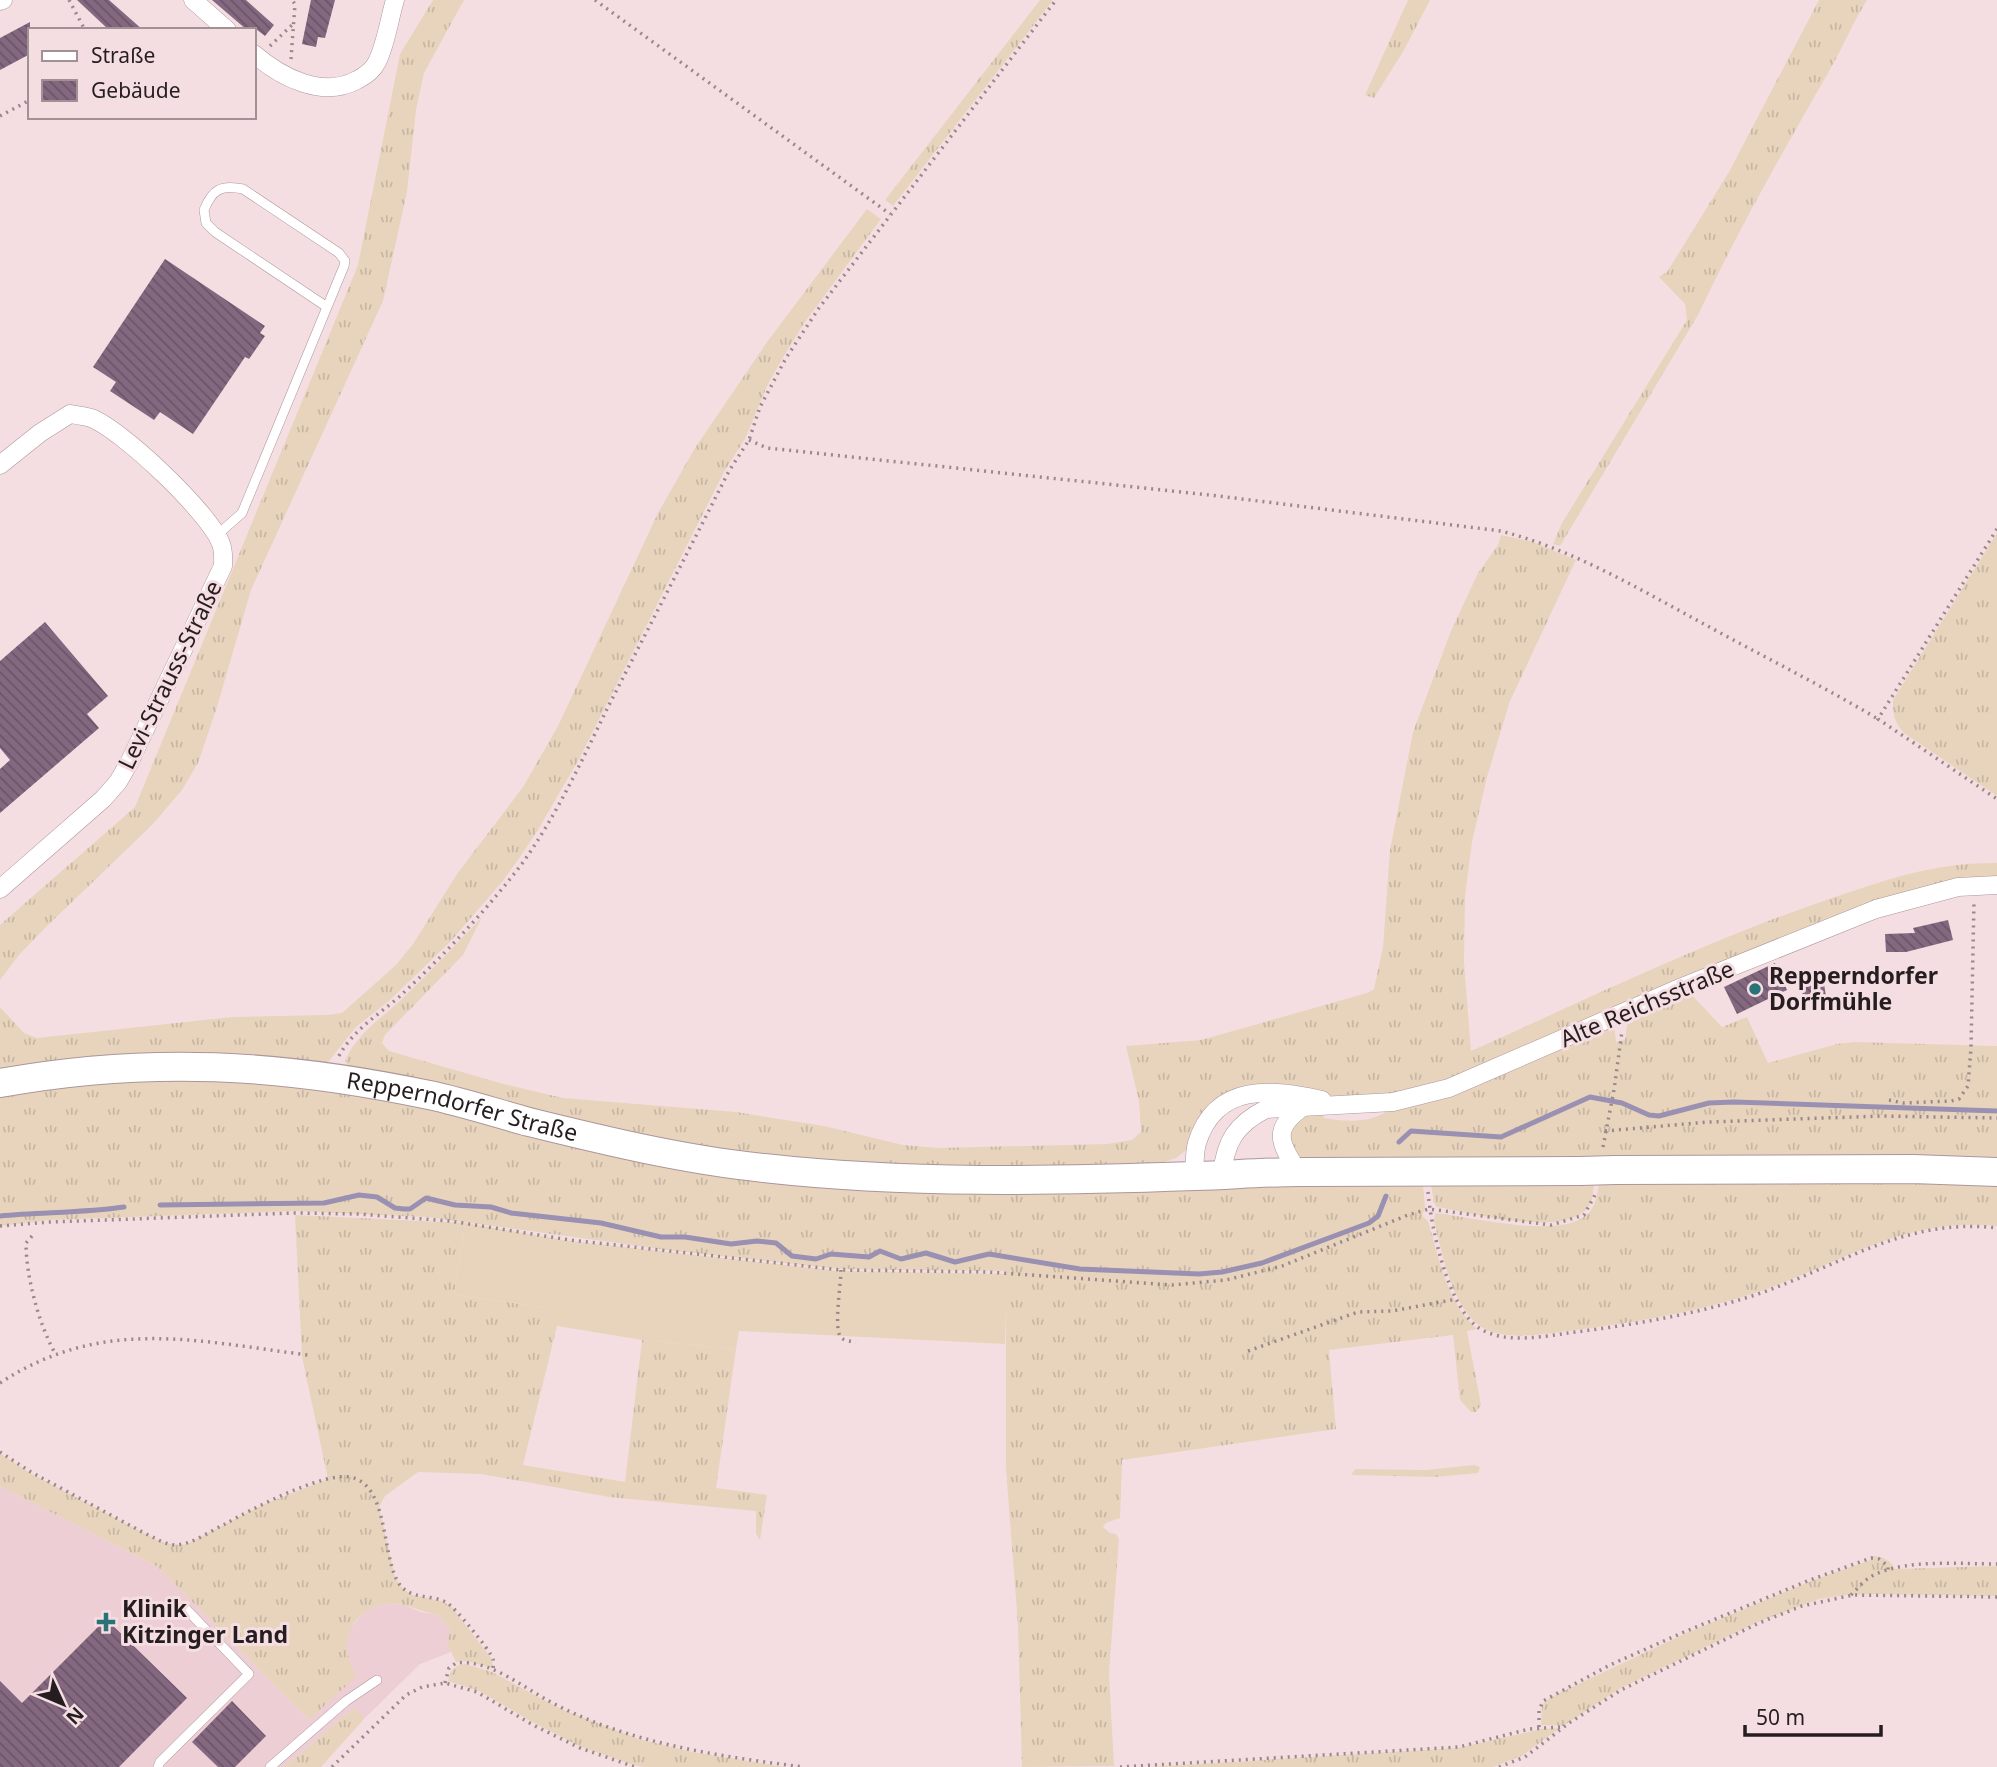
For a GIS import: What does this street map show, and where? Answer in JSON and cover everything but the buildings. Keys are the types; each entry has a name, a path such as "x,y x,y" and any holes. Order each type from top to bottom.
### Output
{"main road":[{"name":"Repperndorfer Straße","path":"0,1083 144,1066 234,1067 327,1076 432,1096 531,1122 701,1159 832,1175 924,1178 1208,1176 1298,1172 1913,1169 1997,1172"}],"street":[{"path":"192,0 224,28"},
{"path":"256,55 290,79 309,85 343,86 368,74 376,63 395,0"},
{"name":"Levi-Strauss-Straße","path":"0,465 40,433 70,414 92,418 118,435 194,502 222,545 223,566 130,763 103,799 0,889"},
{"name":"Alte Reichsstraße","path":"1336,1104 1273,1091 1251,1093 1232,1099 1218,1109 1204,1126 1196,1145 1208,1176 1223,1158 1231,1137 1245,1122 1266,1109 1394,1102 1449,1088 1719,972 1876,909 1958,887 1997,885"},
{"path":"1298,1172 1284,1148 1282,1127 1288,1117 1303,1107"}],"lane":[{"path":"217,535 242,513 344,266 345,261 340,253 243,189 229,186 215,191 204,210 206,223 215,232 327,307"},
{"path":"158,1767 249,1674 184,1607"},
{"path":"270,1767 346,1702 377,1680"}],"path":[{"path":"69,0 84,28"},
{"path":"290,79 295,4 292,0"},
{"path":"595,0 890,214"},
{"path":"327,1076 349,1040 438,958 504,887 523,861 581,761 729,471 749,440 760,407 786,358 819,308 1056,0"},
{"path":"256,55 293,24"},
{"path":"0,116 28,101"},
{"path":"749,440 767,447 1210,495 1501,531 1534,540 1584,561 1831,691 1878,719 1997,799"},
{"path":"1878,719 1997,529"},
{"path":"1889,1100 1903,1103 1951,1101 1959,1099 1968,1086 1974,970 1974,885"},
{"path":"0,1226 253,1214 358,1214 472,1223 570,1240 841,1270 988,1272 1142,1283 1226,1280 1282,1266 1429,1209 1550,1225 1584,1215 1594,1199 1614,1090 1624,1013"},
{"path":"1605,1131 1708,1122 1883,1116 1997,1118"},
{"path":"1429,1209 1441,1257 1457,1299 1472,1322 1492,1335 1504,1337 1544,1336 1665,1319 1780,1287 1897,1237 1945,1228 1997,1228"},
{"path":"32,1236 26,1242 29,1277 45,1333 56,1355"},
{"path":"841,1270 838,1326 840,1336 846,1341 856,1342"},
{"path":"1248,1351 1357,1312 1392,1311 1457,1299"},
{"path":"0,1383 56,1355 106,1341 149,1338 206,1341 308,1355"},
{"path":"0,1452 31,1472 146,1534 175,1545 197,1538 261,1504 328,1479 348,1476 357,1478 369,1488 379,1507 399,1584 408,1592 441,1600 452,1606 493,1658 493,1670"},
{"path":"1539,1727 1539,1711 1543,1701 1610,1665 1810,1580 1871,1558 1880,1559 1888,1566 1888,1570"},
{"path":"1852,1595 1863,1582 1888,1570 1910,1566 1997,1564"},
{"path":"1499,1767 1525,1757 1564,1727 1621,1690 1759,1623 1802,1606 1852,1595 1997,1597"},
{"path":"445,1683 449,1668 456,1663 477,1664 561,1707 640,1737 692,1749 803,1767"},
{"path":"332,1767 406,1695 422,1687 445,1683 477,1692 533,1725 580,1748 635,1767"},
{"path":"1120,1767 1459,1747 1539,1727 1564,1727"}],"shaded area":[{"name":"Klinik Kitzinger Land","path":"0,1486 158,1567 309,1720 349,1664 346,1648 349,1630 363,1613 383,1603 404,1605 438,1615 451,1632 446,1641 451,1652 420,1664 365,1718 353,1709 284,1767 0,1767"}],"green space":[{"path":"433,0 464,0 424,73 416,110 407,192 383,301 251,590 198,763 182,790 152,825 43,930 0,980 0,925 135,807 358,265 400,54"},
{"path":"1040,0 1053,0 893,206 885,200"},
{"path":"1408,0 1430,0 1404,50 1374,98 1365,95"},
{"path":"1819,0 1867,0 1779,158 1698,315 1560,546 1553,544 1562,523 1687,320 1685,304 1659,277 1667,272 1729,172"},
{"path":"867,209 881,219 805,322 768,384 745,439 724,472 579,759 518,860 450,942 390,1000 356,1027 325,1066 0,1077 0,1007 24,1033 37,1038 232,1017 326,1015 342,1013 396,965 413,944 457,874 523,787 558,726 658,513 695,448 767,342"},
{"path":"1997,533 1997,796 1904,733 1895,718 1893,700"},
{"path":"1501,535 1533,542 1576,560 1510,701 1487,777 1472,842 1465,896 1464,962 1471,1051 1740,932 1873,884 1913,873 1975,863 1997,863 1997,880 1953,882 1421,1091 1338,1098 1271,1086 1248,1089 1192,1146 1176,1158 1159,1164 885,1168 741,1160 349,1068 345,1061 363,1034 413,988 482,917 463,955 385,1035 382,1043 389,1051 563,1098 736,1112 824,1126 903,1145 938,1148 1107,1144 1132,1140 1141,1132 1139,1101 1126,1046 1201,1040 1374,989 1383,947 1390,850 1413,732 1451,631 1478,573 1498,545"},
{"path":"1688,991 1722,1027 1747,1017 1768,1063 1854,1042 1997,1046 1997,1165 1295,1159 1287,1127 1292,1120 1322,1111 1324,1118 1351,1121 1369,1119 1392,1107 1614,1023 1616,1042 1625,1040 1628,1017"},
{"path":"150,1075 333,1084 587,1145 1193,1189 1423,1184 1425,1208 1422,1216 1428,1221 1445,1279 1458,1306 1477,1329 1467,1331 1481,1405 1476,1412 1471,1412 1460,1400 1453,1335 1329,1350 1336,1429 1122,1460 1120,1518 1106,1523 1103,1527 1116,1534 1119,1539 1109,1673 1114,1766 1022,1767 1018,1626 1006,1468 1006,1271 840,1269 668,1250 427,1217 295,1211 49,1220 0,1226 0,1093"},
{"path":"1997,1178 1997,1226 1931,1228 1901,1235 1786,1282 1732,1300 1639,1321 1535,1335 1489,1331 1470,1317 1455,1293 1434,1221 1435,1213 1533,1226 1570,1223 1591,1211 1599,1184"},
{"path":"1431,1184 1594,1184 1590,1204 1582,1213 1568,1219 1532,1222 1437,1207"},
{"path":"295,1215 465,1223 454,1295 558,1309 557,1326 523,1465 625,1482 642,1340 736,1349 716,1488 767,1495 760,1540 756,1534 756,1511 609,1497 481,1474 418,1472 385,1496 379,1507 395,1577 403,1589 413,1595 451,1606 492,1659 493,1668 466,1661 456,1662 446,1641 451,1632 438,1615 398,1604 380,1605 360,1616 350,1631 347,1649 357,1676 309,1720 158,1567 0,1486 0,1453 30,1473 151,1537 166,1543 187,1544 262,1505 328,1479 302,1357"},
{"path":"465,1223 569,1241 839,1271 1007,1274 1005,1344 739,1331 736,1349 642,1340 557,1326 557,1309 454,1295"},
{"path":"1474,1465 1480,1467 1478,1473 1435,1477 1351,1475 1355,1469 1426,1470"},
{"path":"1873,1556 1886,1560 1895,1569 1997,1566 1997,1596 1873,1594 1819,1599 1758,1622 1621,1688 1563,1726 1541,1725 1542,1705 1551,1697 1684,1634 1811,1581 1873,1559"},
{"path":"465,1664 492,1672 561,1709 639,1739 692,1752 785,1767 633,1765 581,1747 479,1691 448,1681 453,1669"},
{"path":"354,1708 365,1718 321,1767 284,1767"},
{"path":"1560,1728 1523,1755 1493,1767 1150,1767 1458,1748 1541,1729"}],"waterway":[{"path":"1399,1142 1411,1131 1501,1137 1590,1097 1622,1103 1649,1115 1659,1116 1709,1103 1734,1102 1997,1111"},
{"path":"160,1205 324,1203 359,1195 377,1197 395,1208 410,1209 426,1198 455,1205 491,1207 511,1213 601,1223 661,1237 685,1237 731,1244 757,1241 776,1243 792,1256 816,1259 831,1254 869,1257 880,1251 901,1259 926,1253 955,1262 989,1254 1080,1269 1199,1274 1262,1263 1369,1223 1378,1216 1386,1196"},
{"path":"0,1216 124,1207"}],"place":[{"name":"Repperndorfer Dorfmühle","path":"1755,989"},
{"name":"Klinik Kitzinger Land","path":"106,1622"}]}
